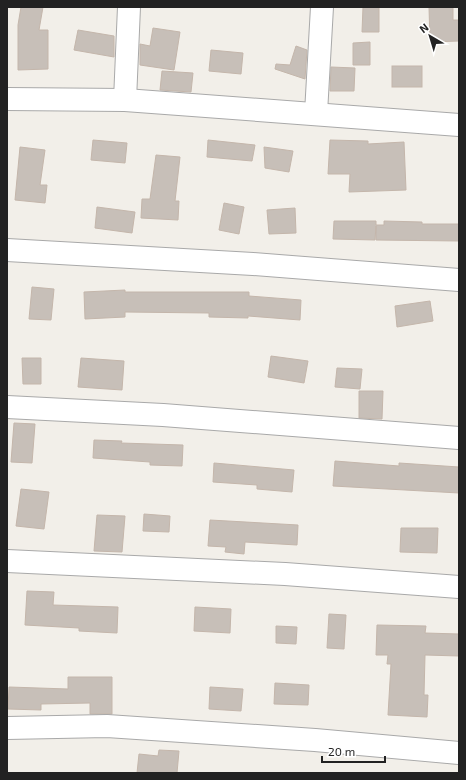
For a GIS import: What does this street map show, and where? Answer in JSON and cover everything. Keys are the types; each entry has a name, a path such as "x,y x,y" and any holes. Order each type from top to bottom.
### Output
{"street":[{"path":"125,100 129,7"},
{"path":"316,113 322,7"},
{"path":"7,99 125,100 316,113 459,125"},
{"path":"7,250 252,264 459,280"},
{"path":"7,407 163,415 459,438"},
{"path":"7,561 285,574 459,587"},
{"path":"7,728 107,726 315,740 459,752"}],"building":[{"path":"21,7 43,7 39,30 48,30 48,69 18,70 18,25"},
{"path":"363,7 379,7 379,32 362,32"},
{"path":"429,7 453,7 453,20 459,20 459,41 430,42"},
{"path":"153,28 180,32 174,70 140,65 140,44 150,46"},
{"path":"78,30 114,36 114,57 74,50"},
{"path":"370,42 370,65 353,65 353,43"},
{"path":"296,46 307,50 305,79 275,69 276,64 290,65"},
{"path":"211,50 243,53 241,74 209,71"},
{"path":"392,66 422,66 422,87 392,87"},
{"path":"331,67 355,68 354,91 330,91"},
{"path":"162,71 193,73 191,92 160,90"},
{"path":"93,140 127,143 125,163 91,160"},
{"path":"208,140 255,145 252,161 207,157"},
{"path":"330,140 368,141 368,144 404,142 406,190 349,192 350,174 328,174"},
{"path":"20,147 45,150 40,185 47,185 45,203 15,200"},
{"path":"264,147 293,151 289,172 265,168"},
{"path":"156,155 180,157 175,201 179,201 178,220 141,218 142,199 150,199"},
{"path":"224,203 244,207 239,234 219,230"},
{"path":"97,207 135,212 132,233 95,228"},
{"path":"295,208 296,233 269,234 267,210"},
{"path":"334,221 376,221 376,225 384,225 384,221 422,222 422,224 459,224 459,241 376,240 376,226 375,240 333,239"},
{"path":"32,287 54,289 51,320 29,319"},
{"path":"125,290 125,292 249,292 249,296 301,300 300,320 248,316 248,318 209,317 209,313 125,312 125,317 85,319 84,292"},
{"path":"430,301 433,321 397,327 395,306"},
{"path":"271,356 308,361 304,383 268,377"},
{"path":"22,358 41,358 41,384 23,384"},
{"path":"81,358 124,361 122,390 78,387"},
{"path":"337,368 362,369 360,389 335,387"},
{"path":"359,391 383,391 382,419 359,418"},
{"path":"14,423 35,424 32,463 11,462"},
{"path":"94,440 122,441 121,443 183,445 182,466 150,465 150,462 93,458"},
{"path":"335,461 399,466 399,463 459,467 459,493 333,486"},
{"path":"214,463 294,470 292,492 257,489 257,485 213,482"},
{"path":"21,489 49,492 44,529 16,526"},
{"path":"144,514 170,516 169,532 143,531"},
{"path":"97,515 125,516 122,552 94,551"},
{"path":"210,520 298,525 297,545 245,542 244,554 225,552 226,547 208,546"},
{"path":"401,528 438,528 437,553 400,552"},
{"path":"27,591 54,592 53,605 118,607 117,633 79,631 79,628 25,625"},
{"path":"195,607 231,609 230,633 194,631"},
{"path":"329,614 346,615 344,649 327,648"},
{"path":"377,625 426,626 425,633 459,634 459,656 425,655 424,695 428,695 427,717 388,715 391,664 387,664 388,655 376,655"},
{"path":"276,626 297,627 296,644 276,643"},
{"path":"68,677 112,677 112,714 90,714 90,703 41,704 41,710 8,709 9,687 68,689"},
{"path":"275,683 309,685 308,705 274,704"},
{"path":"210,687 243,689 241,711 209,709"},
{"path":"159,750 179,751 177,773 137,773 139,754 158,756"}]}
